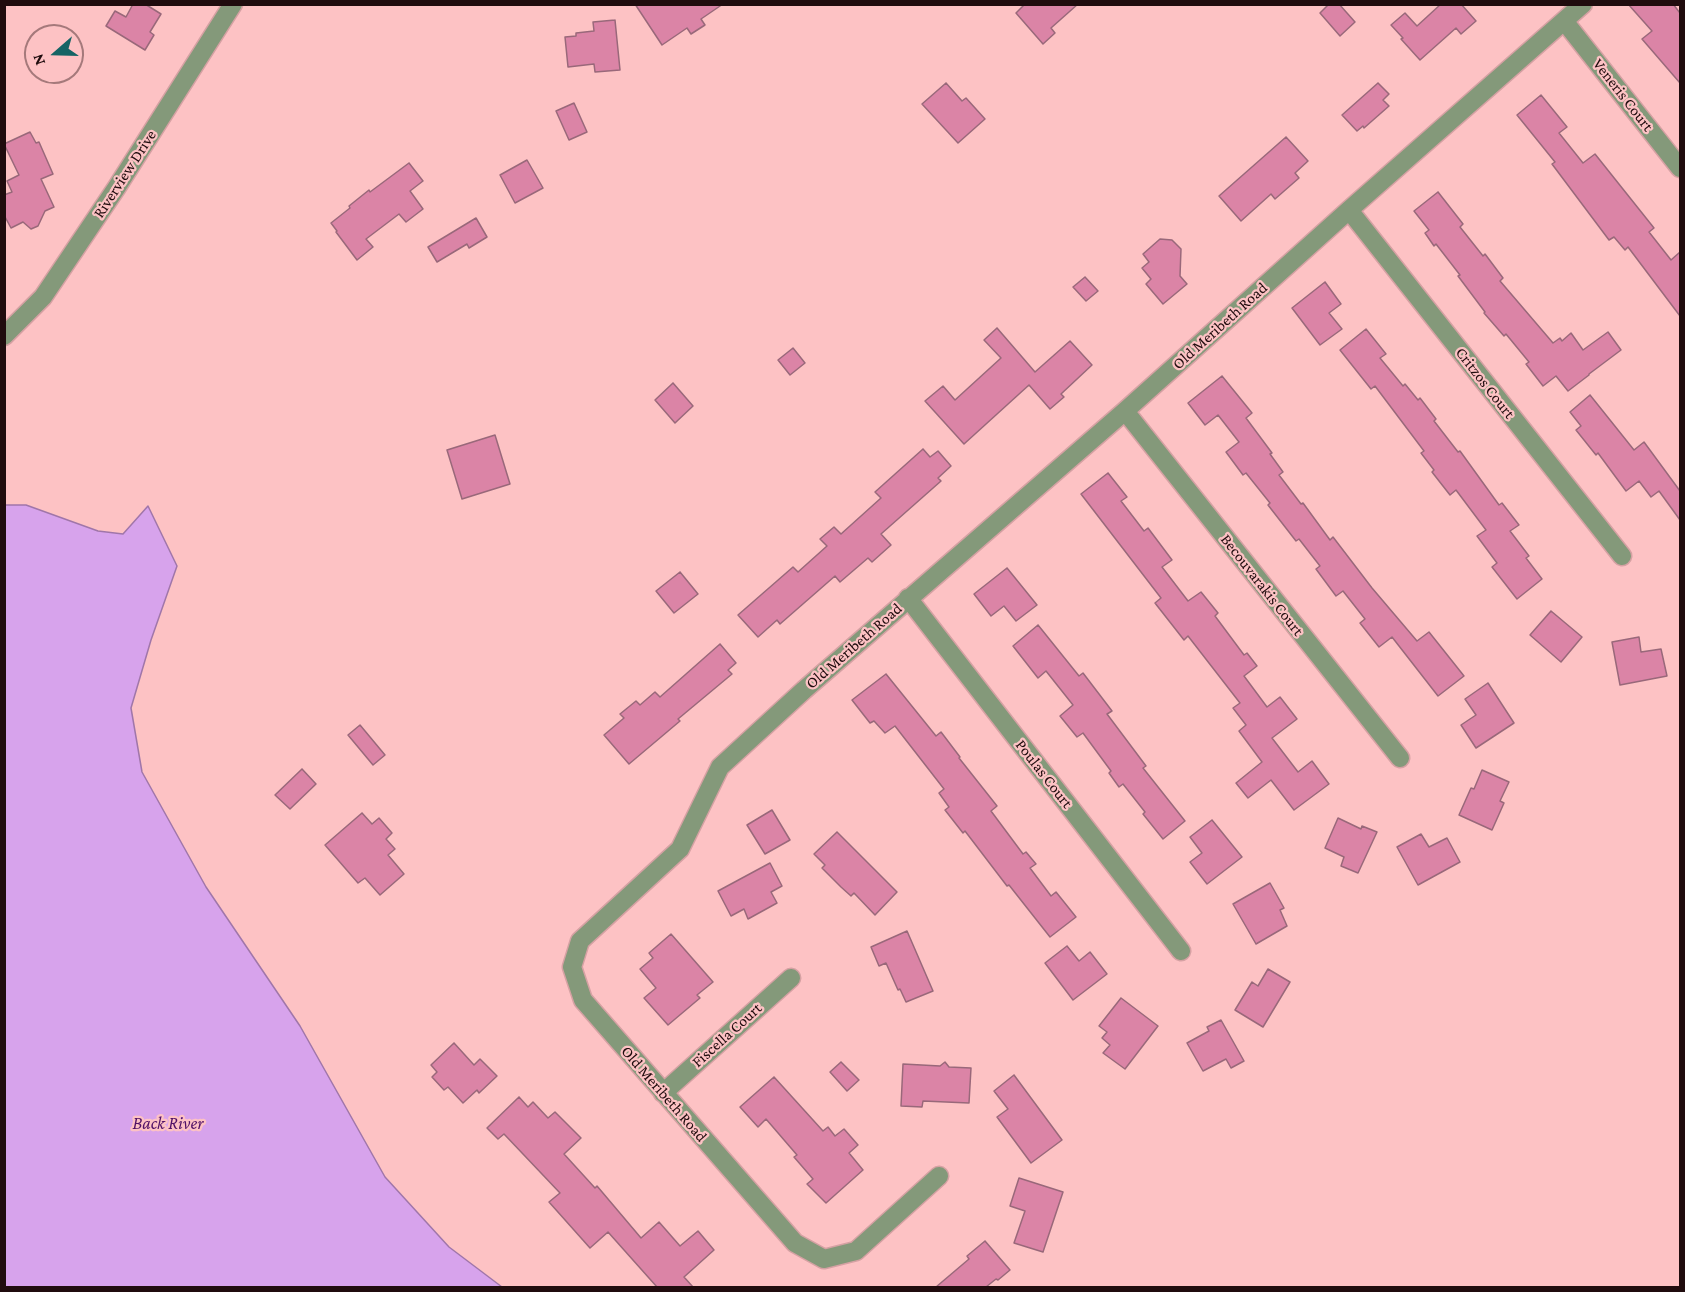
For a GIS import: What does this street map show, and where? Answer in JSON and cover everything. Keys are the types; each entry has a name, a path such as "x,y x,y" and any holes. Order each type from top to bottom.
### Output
{"street":[{"name":"Riverview Drive","path":"4,336 43,297 117,187 233,4"},
{"name":"Old Meribeth Road","path":"939,1176 856,1251 824,1259 795,1243 583,1000 572,967 580,941 680,849 720,767 908,598 1125,411 1583,4"},
{"name":"Veneris Court","path":"1565,22 1680,168"},
{"name":"Critzos Court","path":"1349,210 1622,556"},
{"name":"Becouvarakis Court","path":"1125,411 1400,758"},
{"name":"Poulas Court","path":"908,598 1181,951"},
{"name":"Fiscella Court","path":"663,1093 791,978"}],"water":[{"name":"Back River","path":"5,505 26,505 98,531 123,534 148,506 177,566 151,640 131,708 142,772 206,887 300,1026 385,1177 449,1247 502,1287 5,1287"}],"building":[{"path":"133,4 145,4 161,14 150,32 154,35 145,50 106,26 115,11 126,17"},
{"path":"635,4 723,4 701,19 705,25 691,34 687,28 662,45"},
{"path":"1025,4 1078,4 1051,28 1055,33 1043,44 1016,13"},
{"path":"1329,4 1339,4 1355,22 1340,36 1320,13"},
{"path":"1441,4 1461,4 1476,21 1461,34 1456,28 1420,60 1391,25 1405,13 1417,26"},
{"path":"1628,4 1673,4 1680,13 1680,83 1642,39 1652,31"},
{"path":"615,20 620,70 595,72 594,64 568,67 565,37 594,31 593,22"},
{"path":"946,83 962,101 966,98 985,119 958,143 922,104"},
{"path":"1378,83 1389,94 1383,100 1389,106 1364,128 1363,126 1357,131 1342,115"},
{"path":"1541,95 1567,127 1559,133 1583,163 1595,154 1654,228 1649,232 1671,260 1680,252 1680,316 1628,247 1625,250 1614,237 1609,240 1552,164 1555,162 1517,115"},
{"path":"574,103 587,132 569,140 556,111"},
{"path":"30,132 36,143 39,142 53,174 41,179 54,207 45,211 38,226 31,229 23,222 11,228 4,215 4,195 12,192 7,181 19,175 4,144"},
{"path":"1286,137 1308,161 1295,173 1299,178 1275,199 1271,194 1241,221 1219,196"},
{"path":"527,160 543,188 515,203 500,175"},
{"path":"409,163 423,181 410,191 423,209 406,222 399,214 366,239 373,247 357,260 331,223 369,190 370,192"},
{"path":"1438,192 1463,224 1460,227 1503,278 1500,281 1553,343 1560,338 1562,341 1571,333 1583,350 1608,332 1621,350 1568,391 1556,376 1543,386 1526,364 1529,362 1506,334 1504,336 1484,313 1458,276 1460,275 1425,233 1429,230 1414,211"},
{"path":"476,218 487,237 469,248 467,244 437,262 428,247"},
{"path":"1160,239 1172,240 1181,249 1180,276 1187,284 1163,304 1146,284 1151,279 1142,268 1149,262 1143,254"},
{"path":"1085,277 1098,291 1086,301 1073,287"},
{"path":"1325,282 1341,304 1329,313 1342,329 1320,345 1292,308"},
{"path":"997,328 1035,372 1070,341 1092,365 1061,394 1064,397 1050,409 1029,385 964,444 925,401 943,386 955,400 1001,358 984,340"},
{"path":"1366,329 1386,354 1380,358 1403,386 1405,384 1418,400 1420,398 1436,419 1434,421 1458,452 1460,451 1499,505 1502,503 1519,525 1510,531 1529,556 1526,558 1542,579 1517,599 1492,567 1497,563 1477,536 1486,530 1456,490 1450,495 1432,472 1434,470 1421,453 1424,451 1375,386 1371,389 1340,350"},
{"path":"793,348 805,363 790,375 778,360"},
{"path":"1222,376 1252,413 1246,418 1283,472 1279,475 1330,540 1333,537 1417,641 1429,632 1464,676 1438,696 1392,637 1379,647 1360,623 1365,619 1343,591 1336,596 1316,569 1320,566 1299,539 1296,541 1268,505 1270,503 1246,473 1243,475 1226,452 1239,442 1218,415 1205,425 1188,403"},
{"path":"673,383 693,406 675,423 655,400"},
{"path":"1590,395 1634,450 1644,442 1680,491 1680,520 1659,491 1651,497 1639,481 1626,491 1598,453 1596,455 1576,430 1581,426 1570,412"},
{"path":"495,435 510,484 462,499 447,450"},
{"path":"923,449 930,457 938,451 951,466 938,478 941,481 881,534 891,545 872,562 868,558 840,582 835,576 780,624 777,620 758,637 738,615 793,567 798,572 827,546 820,539 834,527 841,534 881,498 875,492"},
{"path":"1108,473 1127,497 1121,501 1144,531 1148,528 1172,560 1162,567 1188,601 1201,592 1218,613 1215,616 1244,655 1247,653 1257,666 1244,676 1267,707 1280,697 1297,719 1272,738 1298,772 1312,761 1329,784 1294,810 1271,780 1248,798 1236,783 1262,762 1239,731 1246,725 1233,708 1240,703 1188,636 1184,640 1155,603 1161,598 1081,494"},
{"path":"1007,568 1037,605 1016,621 1004,606 991,616 974,594"},
{"path":"680,572 698,594 674,613 656,591"},
{"path":"1551,611 1582,637 1561,662 1530,635"},
{"path":"1038,625 1079,676 1083,673 1112,711 1107,714 1146,766 1143,768 1185,821 1163,839 1123,784 1119,787 1109,773 1111,771 1083,733 1077,737 1060,716 1073,705 1046,671 1038,678 1013,646"},
{"path":"1639,637 1641,652 1661,649 1667,676 1620,685 1612,642"},
{"path":"720,644 736,663 728,670 732,674 629,764 604,735 624,718 620,714 636,701 640,705 655,692 660,697"},
{"path":"886,674 936,736 941,732 997,806 991,811 1023,854 1026,852 1036,864 1030,868 1051,896 1056,892 1076,917 1050,937 965,831 963,833 945,810 949,807 939,793 944,789 895,726 885,733 874,721 870,723 852,700"},
{"path":"1488,683 1514,723 1476,748 1461,725 1476,715 1465,699"},
{"path":"360,725 385,755 373,765 348,735"},
{"path":"302,769 316,784 290,809 275,795"},
{"path":"1482,770 1509,782 1500,801 1504,803 1492,830 1459,815"},
{"path":"772,810 790,840 765,854 747,825"},
{"path":"362,813 372,824 379,818 392,833 386,839 395,849 388,855 404,874 380,895 365,878 358,883 325,845"},
{"path":"1338,818 1361,829 1362,826 1377,832 1358,873 1341,866 1344,857 1325,848"},
{"path":"1212,820 1242,857 1207,884 1190,862 1202,853 1190,837"},
{"path":"837,832 897,892 875,915 854,893 851,896 822,868 825,865 814,854"},
{"path":"1421,834 1429,847 1447,838 1460,862 1418,885 1397,847"},
{"path":"770,863 782,886 771,892 777,903 748,919 744,909 731,916 718,891"},
{"path":"1270,883 1284,908 1280,910 1287,926 1256,944 1233,904"},
{"path":"907,931 933,991 906,1002 886,963 879,966 871,947"},
{"path":"671,934 713,982 697,995 700,998 668,1025 644,998 656,988 640,969 653,958 649,953"},
{"path":"1067,946 1079,961 1090,952 1107,974 1073,1000 1045,963"},
{"path":"1268,969 1290,982 1263,1027 1235,1010 1252,982 1258,986"},
{"path":"1121,998 1158,1026 1125,1069 1103,1053 1110,1045 1102,1038 1107,1032 1099,1026"},
{"path":"1221,1020 1244,1061 1231,1068 1226,1059 1203,1071 1187,1043 1209,1031 1207,1027"},
{"path":"454,1043 474,1065 480,1059 497,1076 479,1093 477,1090 463,1103 448,1087 444,1090 432,1077 437,1072 431,1065"},
{"path":"841,1062 859,1080 847,1091 830,1072"},
{"path":"945,1062 949,1067 971,1068 969,1103 923,1101 922,1107 901,1106 903,1064 940,1066"},
{"path":"1014,1075 1062,1140 1031,1163 997,1117 1008,1109 994,1091"},
{"path":"774,1077 823,1131 828,1127 835,1136 844,1129 858,1145 849,1153 863,1170 826,1203 807,1184 813,1179 794,1157 797,1155 766,1119 758,1127 740,1107"},
{"path":"519,1097 528,1107 533,1102 548,1118 555,1112 581,1138 564,1154 595,1188 597,1186 641,1238 659,1222 680,1246 698,1231 714,1250 684,1277 693,1287 657,1287 608,1232 590,1248 549,1202 560,1193 504,1134 498,1139 487,1128"},
{"path":"1019,1178 1063,1192 1043,1252 1014,1243 1025,1211 1010,1206"},
{"path":"985,1241 1010,1270 986,1287 936,1287 969,1259 967,1256"}]}
